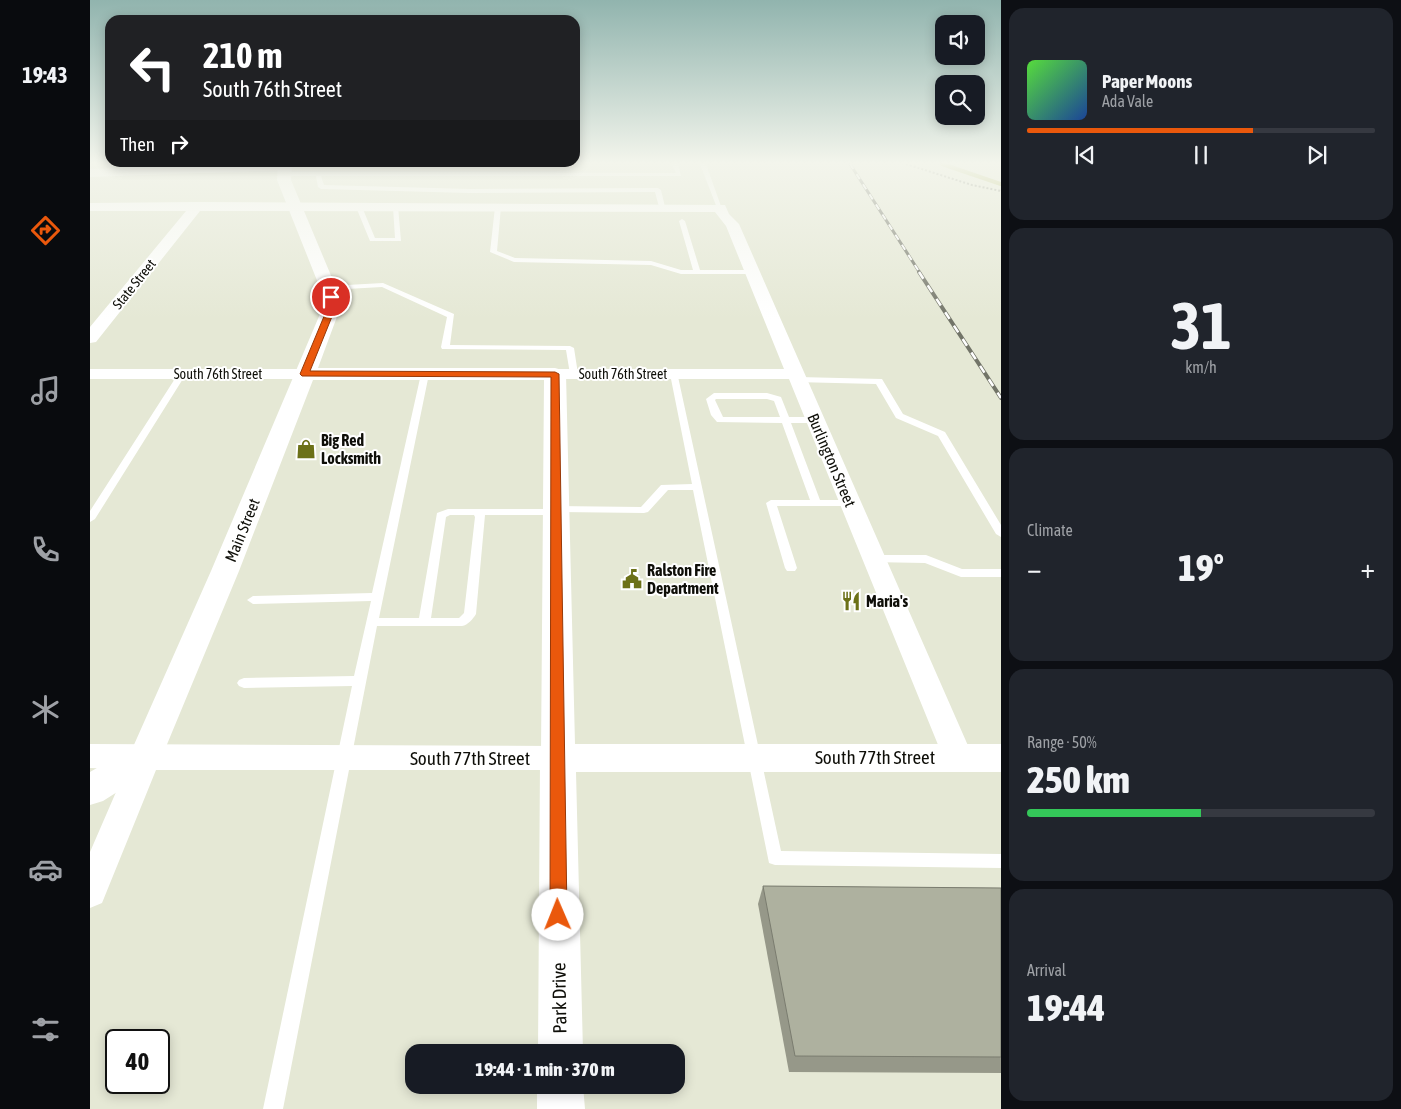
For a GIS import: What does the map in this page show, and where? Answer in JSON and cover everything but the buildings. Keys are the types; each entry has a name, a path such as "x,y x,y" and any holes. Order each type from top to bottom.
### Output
{"street":[{"name":"State Street","path":"90,338 189,216"},
{"name":"Main Street","path":"90,892 226,571 329,314 331,297 329,288 300,216"},
{"name":"Burlington Street","path":"723,216 732,224 958,758"},
{"name":"South 76th Street","path":"90,374 674,374 797,377"},
{"name":"Park Drive","path":"560,1044 555,511 564,374"},
{"name":"South 77th Street","path":"90,756 182,758 1001,758"},
{"path":"90,790 146,756"},
{"path":"560,1094 561,1109"}],"lane":[{"path":"362,216 372,240 399,240 397,216"},
{"path":"497,216 493,252 514,260 651,263 681,272 752,272"},
{"path":"682,220 697,272"},
{"path":"329,288 383,285 451,316 445,346 570,348 564,374"},
{"path":"90,519 182,374"},
{"path":"273,1109 343,758 425,374"},
{"path":"674,374 775,858 1001,861"},
{"path":"797,377 879,381 899,416 942,434 1001,534"},
{"path":"815,420 786,420 720,420 710,399 714,396 767,396 778,400 786,420 816,503"},
{"path":"424,622 441,515 448,512 644,510 665,487 698,487"},
{"path":"791,568 771,503 850,503"},
{"path":"372,622 462,622 470,614 480,516 478,512"},
{"path":"874,559 926,559 961,573 1001,573"},
{"path":"253,600 378,597"},
{"path":"244,683 360,681"}],"railway":[{"path":"883,216 920,273"},
{"path":"919,272 1001,398"}],"place":[{"name":"Big Red Locksmith","path":"306,449"},
{"name":"Ralston Fire Department","path":"632,579"},
{"name":"Maria's","path":"851,601"}],"route":[{"path":"331,297 329,314 305,374 555,374 558,915"}]}
